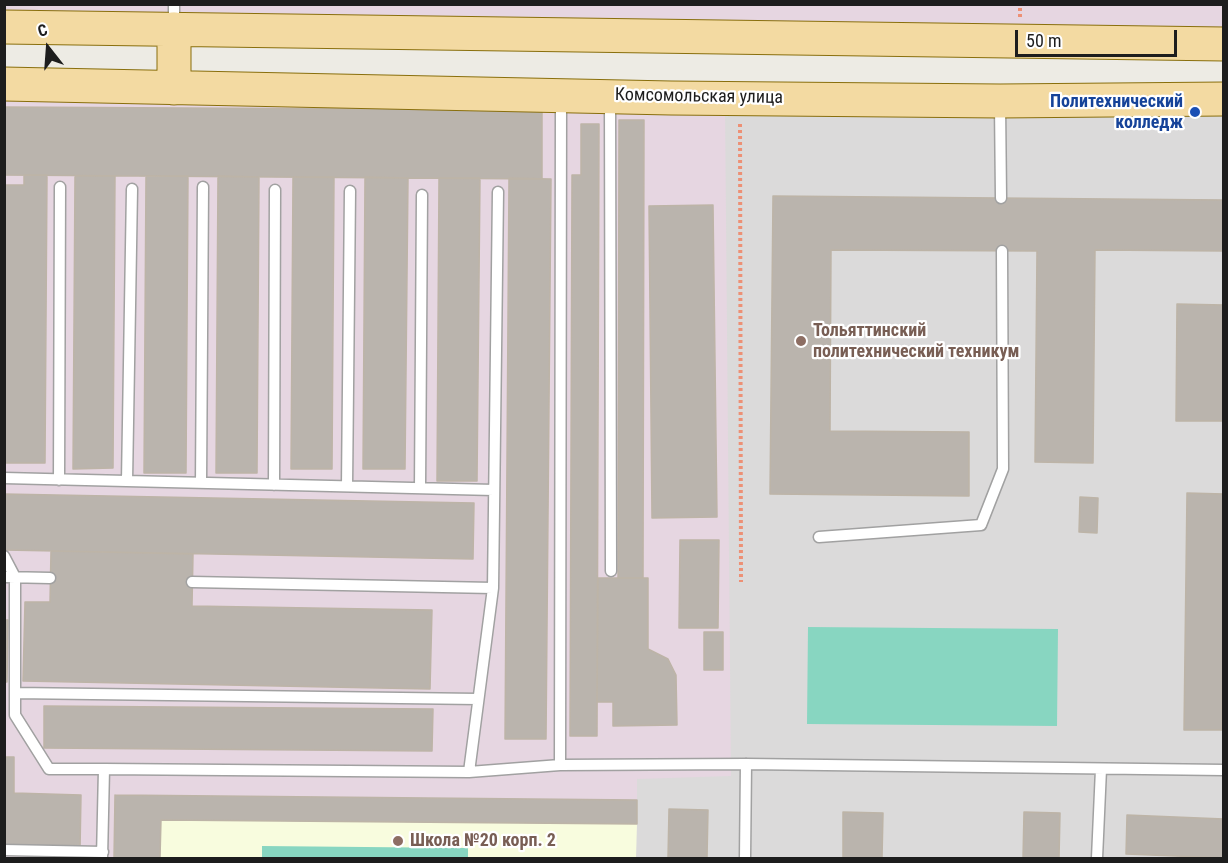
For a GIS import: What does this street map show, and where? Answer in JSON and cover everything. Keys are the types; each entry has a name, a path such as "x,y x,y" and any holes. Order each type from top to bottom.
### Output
{"main road":[{"path":"174,17 174,88"},
{"path":"4,27 174,17 1224,44"},
{"name":"Комсомольская улица","path":"4,84 1000,101 1224,99"}],"lane":[{"path":"560,765 561,94"},
{"path":"610,96 611,571"},
{"path":"1000,101 1000,198"},
{"path":"59,480 60,187"},
{"path":"201,483 203,187"},
{"path":"127,481 132,189"},
{"path":"274,485 275,190"},
{"path":"346,486 350,191"},
{"path":"469,772 493,588 498,192"},
{"path":"420,488 422,195"},
{"path":"819,537 981,525 1003,469 1002,251"},
{"path":"4,478 494,490"},
{"path":"4,556 10,577 15,693 10,715 49,769 469,772 560,765 746,764 1224,770"},
{"path":"10,577 51,578"},
{"path":"192,582 493,588"},
{"path":"15,693 478,699"},
{"path":"746,764 746,858"},
{"path":"4,850 103,855 104,769"},
{"path":"1097,858 1101,770"}],"path":[{"path":"740,123 741,582"}],"shaded area":[{"path":"5,4 1224,5 1223,36 5,26"},
{"path":"5,96 725,106 731,776 637,779 637,824 161,820 160,858 5,858"},
{"path":"725,106 1223,115 1223,858 160,858 161,820 637,824 637,779"},
{"name":"Школа №20 корп. 2","path":"161,820 637,824 636,858 160,858"}],"green space":[{"path":"808,627 1058,629 1057,726 807,724"},
{"path":"262,846 468,848 468,858 262,858"}],"building":[{"path":"4,107 542,110 542,179 4,175"},
{"path":"619,120 644,120 643,578 618,578"},
{"path":"581,124 599,124 597,736 570,736 572,175 581,175"},
{"path":"24,175 47,175 45,463 4,463 4,185 24,185"},
{"path":"75,176 115,176 113,468 73,469"},
{"path":"146,176 188,176 186,473 144,473"},
{"path":"218,176 259,177 257,473 216,473"},
{"path":"293,177 334,177 332,469 291,469"},
{"path":"365,177 408,178 405,469 363,469"},
{"path":"439,178 480,178 477,481 437,481"},
{"path":"509,178 551,179 546,739 505,739"},
{"name":"Тольяттинский политехнический техникум","path":"773,196 1224,200 1224,251 1095,250 1093,463 1035,462 1037,251 831,250 830,431 969,432 969,496 770,494"},
{"path":"713,205 717,517 652,518 649,206"},
{"path":"1177,304 1224,305 1224,421 1176,421"},
{"path":"1187,493 1224,494 1222,730 1184,730"},
{"path":"4,494 474,503 473,559 4,550"},
{"path":"1080,497 1098,498 1097,533 1079,532"},
{"path":"680,540 719,540 718,628 679,628"},
{"path":"51,551 193,554 192,606 432,610 430,689 23,681 25,602 50,602"},
{"path":"598,578 648,578 648,649 668,659 676,675 677,725 613,726 613,702 597,702"},
{"path":"4,620 8,620 7,682 4,682"},
{"path":"704,632 723,632 723,670 704,670"},
{"path":"44,706 433,709 432,751 44,748"},
{"path":"4,757 14,757 14,793 81,795 80,850 4,848"},
{"path":"115,795 637,800 637,824 161,820 160,858 114,858"},
{"path":"669,809 708,810 707,858 668,858"},
{"path":"843,812 883,813 882,858 843,858"},
{"path":"1024,812 1060,813 1059,858 1023,858"},
{"path":"1127,815 1224,819 1224,858 1126,854"}],"place":[{"name":"Политехнический колледж","path":"1195,112"},
{"name":"Тольяттинский политехнический техникум","path":"801,341"},
{"name":"Школа №20 корп. 2","path":"398,841"}]}
